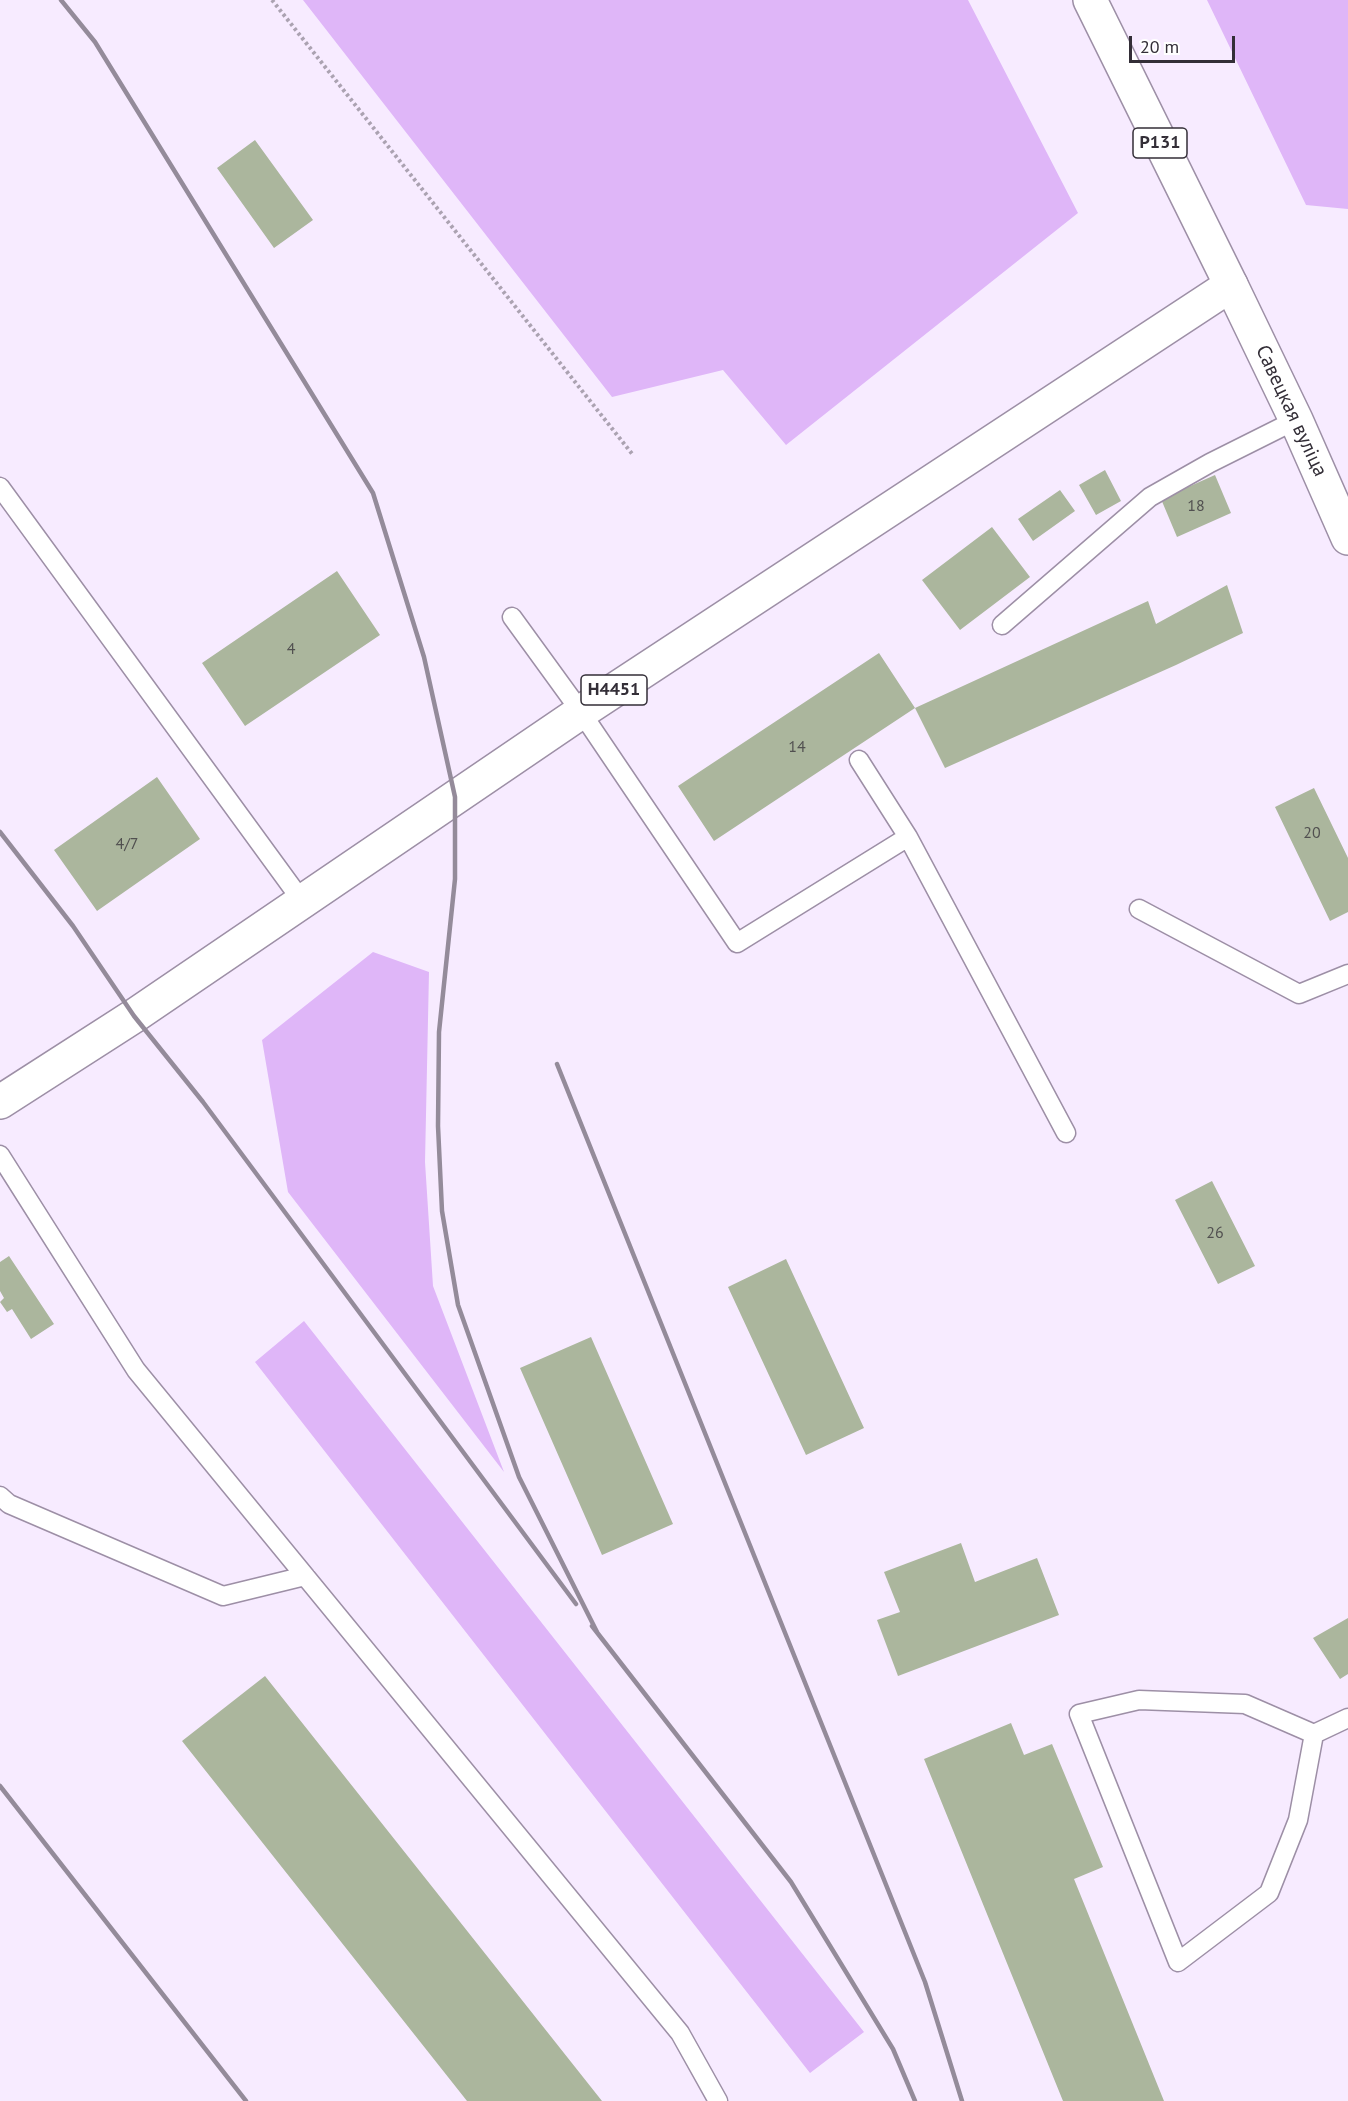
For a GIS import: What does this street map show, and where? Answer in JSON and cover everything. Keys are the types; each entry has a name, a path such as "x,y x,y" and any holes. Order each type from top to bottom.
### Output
{"main road":[{"name":"Р131","path":"1090,0 1231,285"},
{"name":"Савецкая вуліца","path":"1231,285 1296,420 1348,538"},
{"name":"Н4451","path":"0,1102 134,1016 581,712 1231,285"}],"lane":[{"path":"1002,625 1150,497 1210,463 1296,420"},
{"path":"0,488 302,901"},
{"path":"512,617 581,712 737,943 908,837"},
{"path":"859,760 908,837 1066,1133"},
{"path":"1139,909 1299,994 1348,974"},
{"path":"0,1155 136,1370 680,2033 718,2101"},
{"path":"0,1496 9,1504 223,1596 304,1576"},
{"path":"1314,1734 1298,1820 1269,1893 1178,1962 1079,1714 1139,1700 1245,1704 1314,1734 1348,1718"}],"path":[{"path":"272,0 633,455"}],"shaded area":[{"path":"303,0 968,0 1078,213 786,445 723,370 612,397"},
{"path":"1207,0 1348,0 1348,209 1306,205"},
{"path":"373,952 429,972 425,1162 433,1286 504,1472 288,1192 262,1040"},
{"path":"304,1321 864,2032 810,2073 255,1362"}],"building":[{"path":"255,140 313,220 274,248 217,168"},
{"path":"1105,470 1121,501 1096,515 1079,485"},
{"path":"1215,475 1231,513 1177,537 1161,499"},
{"path":"1060,490 1075,511 1033,541 1018,519"},
{"path":"992,527 1030,577 960,630 922,580"},
{"path":"337,571 380,635 245,726 202,663"},
{"path":"1227,585 1243,633 945,768 915,708 1148,601 1156,624"},
{"path":"879,653 915,708 714,841 678,786"},
{"path":"157,777 200,839 97,911 54,850"},
{"path":"1314,788 1348,858 1348,912 1330,921 1275,807"},
{"path":"1212,1181 1255,1266 1218,1284 1175,1200"},
{"path":"9,1256 54,1324 31,1339 12,1309 7,1312 0,1302 4,1298 0,1291 0,1262"},
{"path":"786,1259 864,1428 806,1455 728,1287"},
{"path":"591,1337 673,1524 602,1555 520,1368"},
{"path":"961,1543 975,1582 1037,1558 1059,1615 898,1676 877,1620 900,1612 884,1572"},
{"path":"1348,1618 1348,1674 1340,1679 1313,1638"},
{"path":"265,1676 602,2101 467,2101 182,1741"},
{"path":"1011,1723 1024,1755 1052,1744 1103,1867 1074,1879 1164,2101 1063,2101 924,1759"}],"railway":[{"path":"61,0 95,42 373,493 424,657 455,797 455,879 439,1032 438,1126 442,1211 458,1305 519,1477 597,1632"},
{"path":"0,832 73,926 134,1016 203,1102 576,1604"},
{"path":"557,1064 925,1982 962,2101"},
{"path":"592,1626 791,1882 893,2049 915,2101"},
{"path":"0,1786 246,2101"}]}
